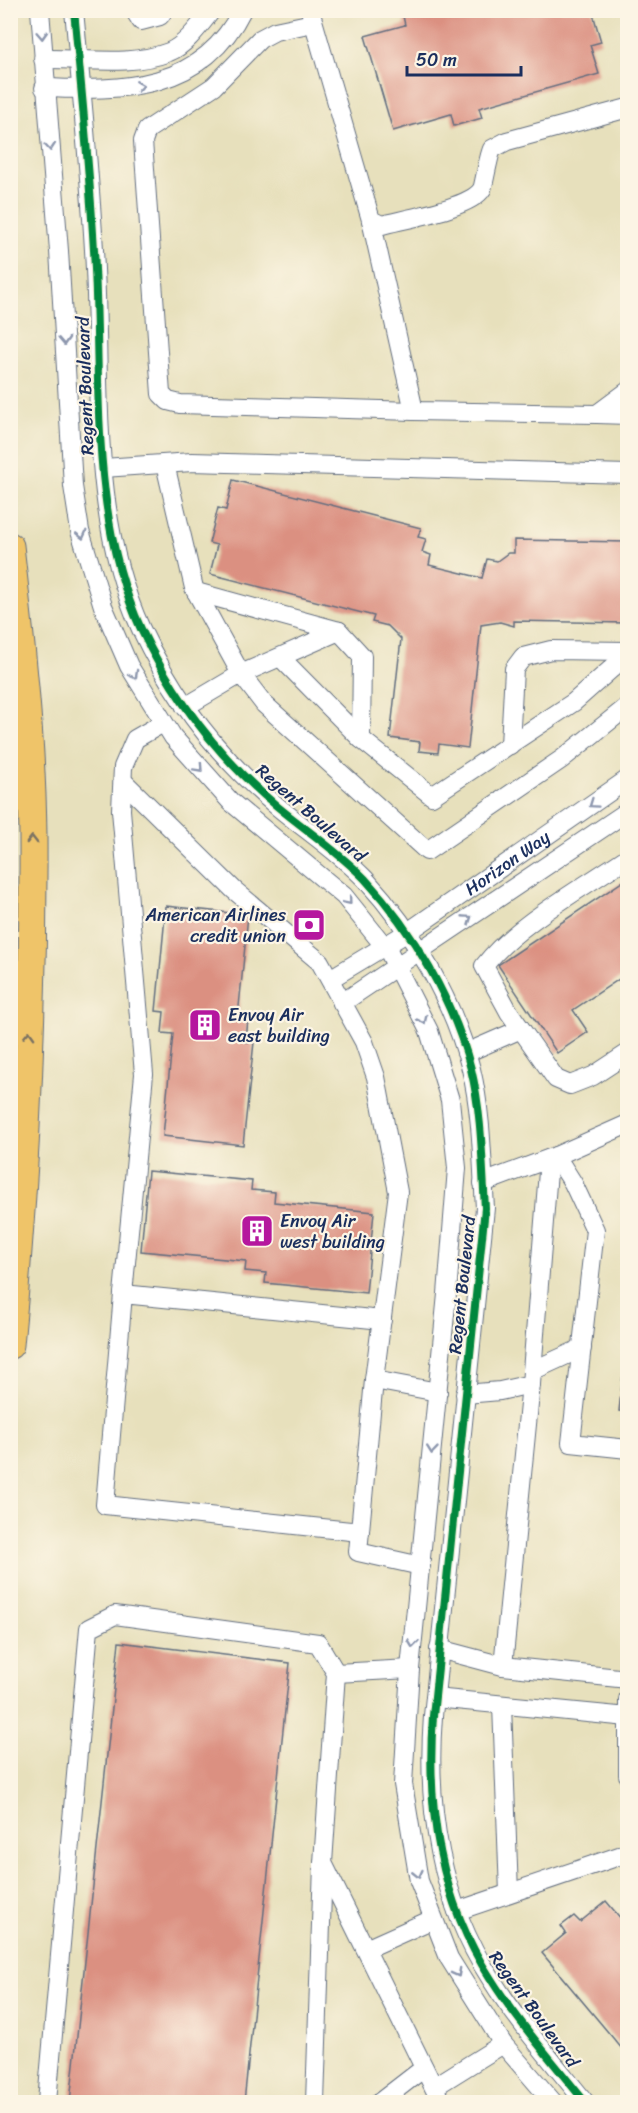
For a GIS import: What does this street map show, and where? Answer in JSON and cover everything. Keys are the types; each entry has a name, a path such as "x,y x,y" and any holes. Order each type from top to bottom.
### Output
{"highway":[{"path":"10,546 25,681 33,835 29,1039 17,1272 10,1345"}],"street":[{"name":"Regent Boulevard","path":"40,10 44,88 59,251 73,486 80,531 103,606 129,666 163,723 191,760 231,802 338,890 384,946 398,967 429,1031 450,1100 457,1168 438,1392 410,1669 403,1784 419,1881 460,1980 503,2044 553,2103"},
{"name":"Regent Boulevard","path":"74,10 93,233 106,509 128,597 160,667 185,707 238,770 366,880 408,932 445,1001 466,1053 481,1129 483,1228 439,1649 430,1761 433,1810 448,1885 457,1911 490,1979 585,2103"},
{"path":"134,10 141,21 160,16 164,10"},
{"path":"43,59 128,59 170,52 193,34 212,10"},
{"path":"44,88 81,89 153,84 181,73 205,58 225,37 242,10"},
{"path":"414,411 371,220 310,15 260,39 214,86 147,130 143,141 161,394 168,401 180,404 414,411 627,415"},
{"path":"371,220 382,225 472,200 482,188 484,168 492,149 507,141 627,108"},
{"path":"597,414 627,391"},
{"path":"103,468 192,462 627,474"},
{"path":"165,464 196,592 241,674 264,704 427,851 562,759 627,706"},
{"path":"196,592 339,631 362,656 361,740"},
{"path":"185,707 241,674 339,631"},
{"path":"510,745 514,669 523,657 551,650 627,652"},
{"path":"281,658 361,740 432,796 574,702 627,652"},
{"path":"163,723 135,739 123,767 121,810 144,1074 105,1505 360,1532"},
{"name":"Horizon Way","path":"330,979 408,932 627,779"},
{"path":"123,781 234,890 320,962 364,1042 376,1077 398,1192 374,1380 358,1552 421,1566"},
{"name":"Horizon Way","path":"342,1004 627,811"},
{"path":"627,857 528,925 494,953 484,966 521,1029 556,1079 570,1085 593,1076 627,1053"},
{"path":"466,1053 521,1029"},
{"path":"483,1183 553,1157 627,1124"},
{"path":"553,1157 573,1183 595,1230 571,1443 627,1449"},
{"path":"503,1666 553,1157"},
{"path":"123,1294 382,1320"},
{"path":"465,1394 500,1391 532,1378 582,1348"},
{"path":"374,1380 438,1392"},
{"path":"47,2103 89,1628 114,1615 318,1643 336,1673 323,1863 315,2103"},
{"path":"439,1649 503,1666 627,1679"},
{"path":"336,1673 410,1669"},
{"path":"435,1698 502,1705 627,1711 627,1775"},
{"path":"502,1705 509,1893"},
{"path":"457,1911 627,1853"},
{"path":"323,1863 438,2095 503,2044"},
{"path":"366,1949 433,1919"},
{"path":"380,2103 424,2068"}],"building":[{"path":"430,10 432,17 454,10 592,10 601,42 590,45 599,74 479,108 482,118 454,126 451,114 393,131 365,36 405,25 403,16"},
{"path":"233,480 421,528 418,537 426,539 422,552 431,555 429,565 482,578 487,559 497,561 508,553 514,553 514,540 628,542 628,623 514,621 514,626 500,622 481,625 468,748 439,744 438,753 419,751 420,742 390,738 401,639 388,626 372,622 374,616 210,574 217,545 209,543 218,508 226,510"},
{"path":"628,878 628,973 573,1010 588,1032 557,1053 498,965"},
{"name":"Envoy Air east building","path":"166,906 248,915 238,1017 248,1018 246,1042 254,1042 243,1145 163,1136 173,1034 162,1033 164,1012 156,1011"},
{"name":"Envoy Air west building","path":"148,1171 252,1181 251,1190 275,1192 274,1202 374,1212 366,1293 265,1283 266,1273 245,1271 246,1261 141,1251"},
{"path":"626,1346 628,1346 628,1412 619,1411"},
{"path":"119,1642 290,1663 244,2102 70,2102"},
{"path":"606,1901 628,1927 628,2056 542,1953 566,1933 561,1926 574,1916 580,1922"}],"cycle path":[{"path":"74,10 93,237 101,452 113,543 125,587 141,629 168,679 183,703 218,748 278,807 355,869 383,899 399,921 442,992 454,1018 471,1069 479,1121 485,1208 433,1716 431,1750 435,1819 448,1886 459,1918 474,1949 513,2011 585,2102"}],"place":[{"name":"American Airlines credit union","path":"309,925"},
{"name":"Envoy Air east building","path":"205,1025"},
{"name":"Envoy Air west building","path":"257,1231"}]}
